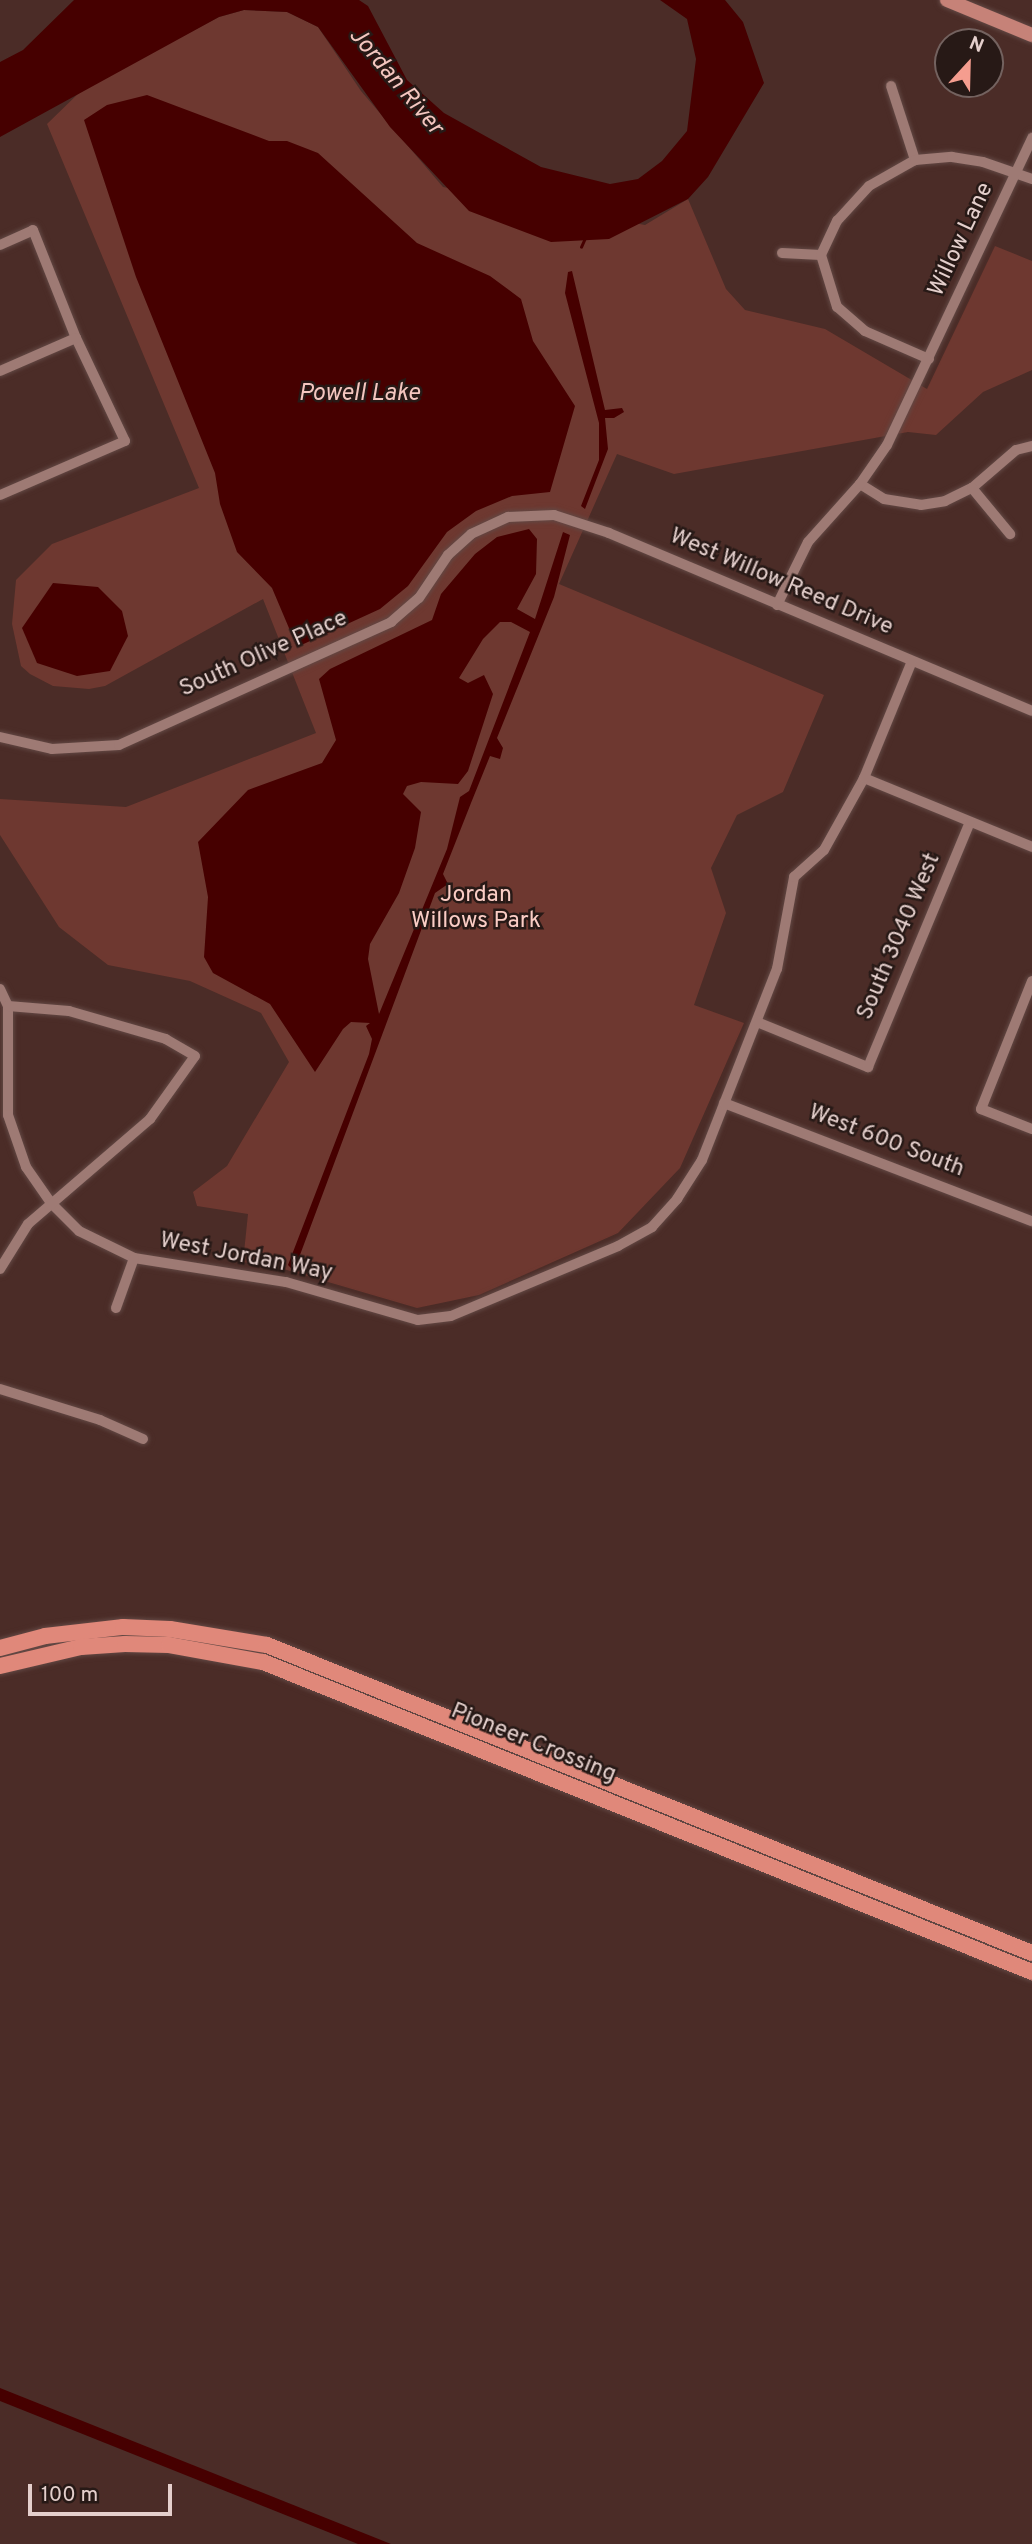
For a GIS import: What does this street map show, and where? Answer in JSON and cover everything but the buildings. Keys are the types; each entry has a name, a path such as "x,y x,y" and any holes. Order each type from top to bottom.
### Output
{"highway":[{"name":"Pioneer Crossing","path":"0,1648 44,1636 123,1627 170,1629 267,1645 1032,1952"},
{"name":"Pioneer Crossing","path":"0,1666 81,1647 125,1644 169,1645 263,1662 1032,1972"}],"main road":[{"path":"947,0 1032,35"}],"street":[{"path":"891,86 915,160"},
{"name":"Willow Lane","path":"777,605 808,542 860,484 887,445 1032,138"},
{"path":"929,359 865,331 837,306 827,286 821,255 837,221 869,186 915,160 952,157 1016,172 1032,179"},
{"path":"0,245 33,230 76,338 125,442 0,495"},
{"path":"782,253 821,255"},
{"path":"0,370 76,338"},
{"path":"860,484 884,499 921,505 945,501 971,488 1016,450 1032,446"},
{"path":"971,488 1010,534"},
{"name":"West Willow Reed Drive","path":"508,517 554,515 609,533 1032,711"},
{"name":"South Olive Place","path":"0,737 52,749 119,745 391,622 419,598 448,555 471,534 508,517"},
{"name":"West Jordan Way","path":"8,1006 3,1063 8,1115 26,1167 51,1203 79,1231 134,1258 286,1282 418,1320 451,1316 618,1246 652,1227 677,1199 702,1160 777,969 794,877 824,850 864,778 912,661"},
{"path":"864,778 1032,847"},
{"name":"South 3040 West","path":"757,1022 868,1067 970,822"},
{"path":"1032,981 981,1109 1032,1129"},
{"path":"0,989 8,1006 69,1011 166,1039 195,1056 150,1119 28,1224 0,1269"},
{"name":"West 600 South","path":"724,1103 1032,1221"},
{"path":"116,1308 134,1258"},
{"path":"0,1389 100,1420 143,1439"}],"green space":[{"name":"Jordan Willows Park","path":"244,10 287,12 318,27 361,91 443,187 645,225 688,199 726,289 745,310 825,329 927,389 995,246 1032,261 1032,370 983,392 936,435 908,432 674,474 617,454 559,584 824,695 783,792 737,815 711,868 726,913 694,1005 744,1023 680,1168 618,1233 479,1295 417,1308 287,1270 243,1262 248,1214 197,1206 193,1192 227,1166 289,1062 261,1013 190,981 108,965 59,927 0,835 0,799 126,807 316,733 263,599 105,686 89,689 53,686 30,674 21,666 12,624 16,580 52,544 199,488 47,124 84,88 219,17"}],"water":[{"name":"Jordan River","path":"74,0 359,0 368,6 407,80 444,113 541,167 610,184 638,179 662,161 687,131 696,59 687,19 660,0 725,0 743,22 764,83 708,177 688,199 609,239 551,242 469,211 390,127 318,27 287,12 244,10 219,17 0,137 0,62 23,50"},
{"name":"Powell Lake","path":"147,95 269,141 287,141 318,153 417,243 490,276 521,299 533,341 575,406 550,492 512,496 476,511 447,532 408,586 380,609 297,647 272,588 237,552 220,504 215,473 136,277 84,120 107,105"},
{"path":"572,271 605,410 622,408 624,412 614,418 605,418 608,449 585,509 581,506 599,460 599,423 565,293 568,272"},
{"path":"529,529 537,539 536,574 517,609 535,619 563,532 570,535 554,597 497,738 503,748 500,759 490,756 471,803 443,874 448,884 435,893 294,1271 288,1265 369,1054 372,1039 366,1026 370,1023 351,1022 343,1029 315,1072 270,1004 213,973 204,957 208,897 198,842 248,790 322,763 336,740 319,679 330,669 432,620 441,594 475,554 497,537","holes":["500,622 511,622 530,632 469,791 460,797 447,849 379,1014 368,959 370,944 399,893 415,848 421,812 403,794 407,786 421,782 458,784 468,771 493,694 484,675 468,683 459,678 483,639"]},
{"path":"53,583 98,587 122,611 128,636 110,671 77,676 37,663 22,628"},
{"path":"0,2388 391,2544 358,2544 0,2401"}],"waterway":[{"path":"581,247 585,238"}]}
